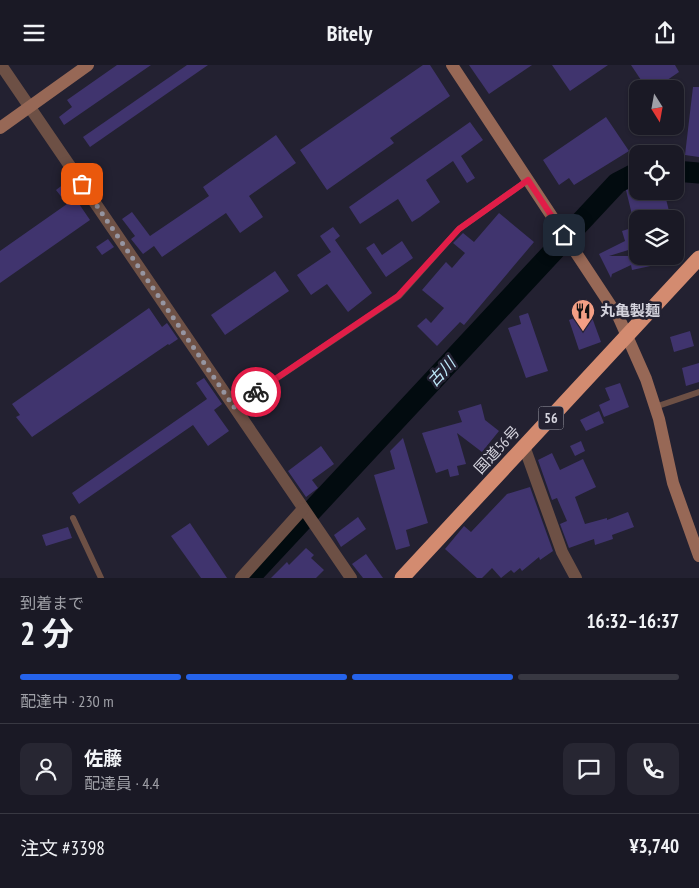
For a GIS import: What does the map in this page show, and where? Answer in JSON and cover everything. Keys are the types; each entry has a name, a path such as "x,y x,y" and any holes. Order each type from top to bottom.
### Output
{"highway":[{"name":"国道56号","path":"402,578 699,258"}],"street":[{"path":"1,65 351,578"},
{"path":"0,128 88,65"},
{"path":"452,65 619,318 656,407 673,483 699,556"},
{"path":"524,446 562,552 576,578"},
{"path":"241,578 305,511"}],"lane":[{"path":"234,407 398,296 459,229 528,180"},
{"path":"656,407 699,392"},
{"path":"73,518 101,578"}],"building":[{"path":"117,65 151,65 64,125 59,117 72,107 67,100"},
{"path":"187,65 208,65 90,147 83,137"},
{"path":"423,65 430,65 450,96 390,138 394,143 327,190 300,150"},
{"path":"469,65 532,65 489,94"},
{"path":"552,65 608,65 570,91"},
{"path":"631,65 675,65 679,72 667,80 641,80"},
{"path":"693,87 699,87 699,157 685,155"},
{"path":"606,117 629,151 574,185 569,178 559,185 543,160"},
{"path":"470,122 483,140 461,156 475,178 467,183 453,161 426,180 440,202 420,217 412,222 398,199 360,224 349,207"},
{"path":"276,135 296,163 249,196 263,217 240,233 226,213 162,257 154,246 143,254 131,239 135,236 122,219 132,212 150,236 209,196 203,187"},
{"path":"69,180 79,194 75,198 90,220 0,283 0,251 67,204 56,190"},
{"path":"629,189 629,200 666,200 669,210 631,210 626,190"},
{"path":"499,213 534,242 464,325 460,322 437,346 417,326 426,318 431,323 444,308 422,290 446,262 452,268 465,253 453,243 463,233 474,242"},
{"path":"333,227 340,236 335,240 372,293 348,312 327,284 311,295 297,275 331,252 320,236"},
{"path":"629,229 629,250 609,256 629,256 629,265 631,265 612,274 611,278 599,254 625,241 622,231"},
{"path":"108,239 114,247 102,255 96,247"},
{"path":"402,241 413,258 386,277 366,248 374,243 382,255"},
{"path":"631,265 655,265 632,270"},
{"path":"275,271 289,291 225,335 211,315"},
{"path":"149,308 162,327 167,323 178,339 32,437 16,417 20,415 12,404"},
{"path":"590,312 601,342 579,350 569,320"},
{"path":"528,313 548,371 526,378 508,328 521,324 519,316"},
{"path":"690,331 694,346 674,352 670,337"},
{"path":"699,363 699,382 686,386 682,368"},
{"path":"204,378 222,404 214,410 229,431 208,446 193,425 79,504 72,493 207,399 196,383"},
{"path":"620,383 629,407 604,417 599,405 610,400 605,388"},
{"path":"481,404 485,420 499,431 482,452 457,433 466,464 457,466 459,475 450,477 448,469 436,473 422,433 462,422 458,411"},
{"path":"599,411 604,423 586,431 580,420"},
{"path":"403,438 428,523 406,530 410,546 396,550 374,475 395,469 390,451"},
{"path":"581,441 585,451 575,456 570,446"},
{"path":"321,446 334,464 312,480 318,488 306,497 288,471"},
{"path":"552,453 560,470 583,459 596,487 575,497 585,524 607,518 607,520 628,512 634,527 612,535 613,539 595,545 594,539 569,548 560,524 567,521 557,498 552,500 538,460"},
{"path":"530,487 553,551 540,560 539,557 522,571 520,568 514,573 511,570 501,578 492,568 482,578 477,578 445,549 464,526 471,532 507,494"},
{"path":"358,517 366,529 341,547 334,535"},
{"path":"190,523 227,578 201,578 171,536"},
{"path":"68,527 72,538 46,546 42,535"},
{"path":"306,548 314,555 311,558 324,570 316,578 271,578 287,562 289,565"},
{"path":"366,554 383,578 363,578 352,564"}],"waterway":[{"name":"古川","path":"684,172 699,173"},
{"name":"古川","path":"249,578 617,183 629,177"}],"way so far":[{"path":"82,184 234,407 256,392"}],"place":[{"name":"丸亀製麺","path":"583,332"}],"route":[{"path":"256,392 398,296 459,229 490,205 528,180 564,235"}]}
